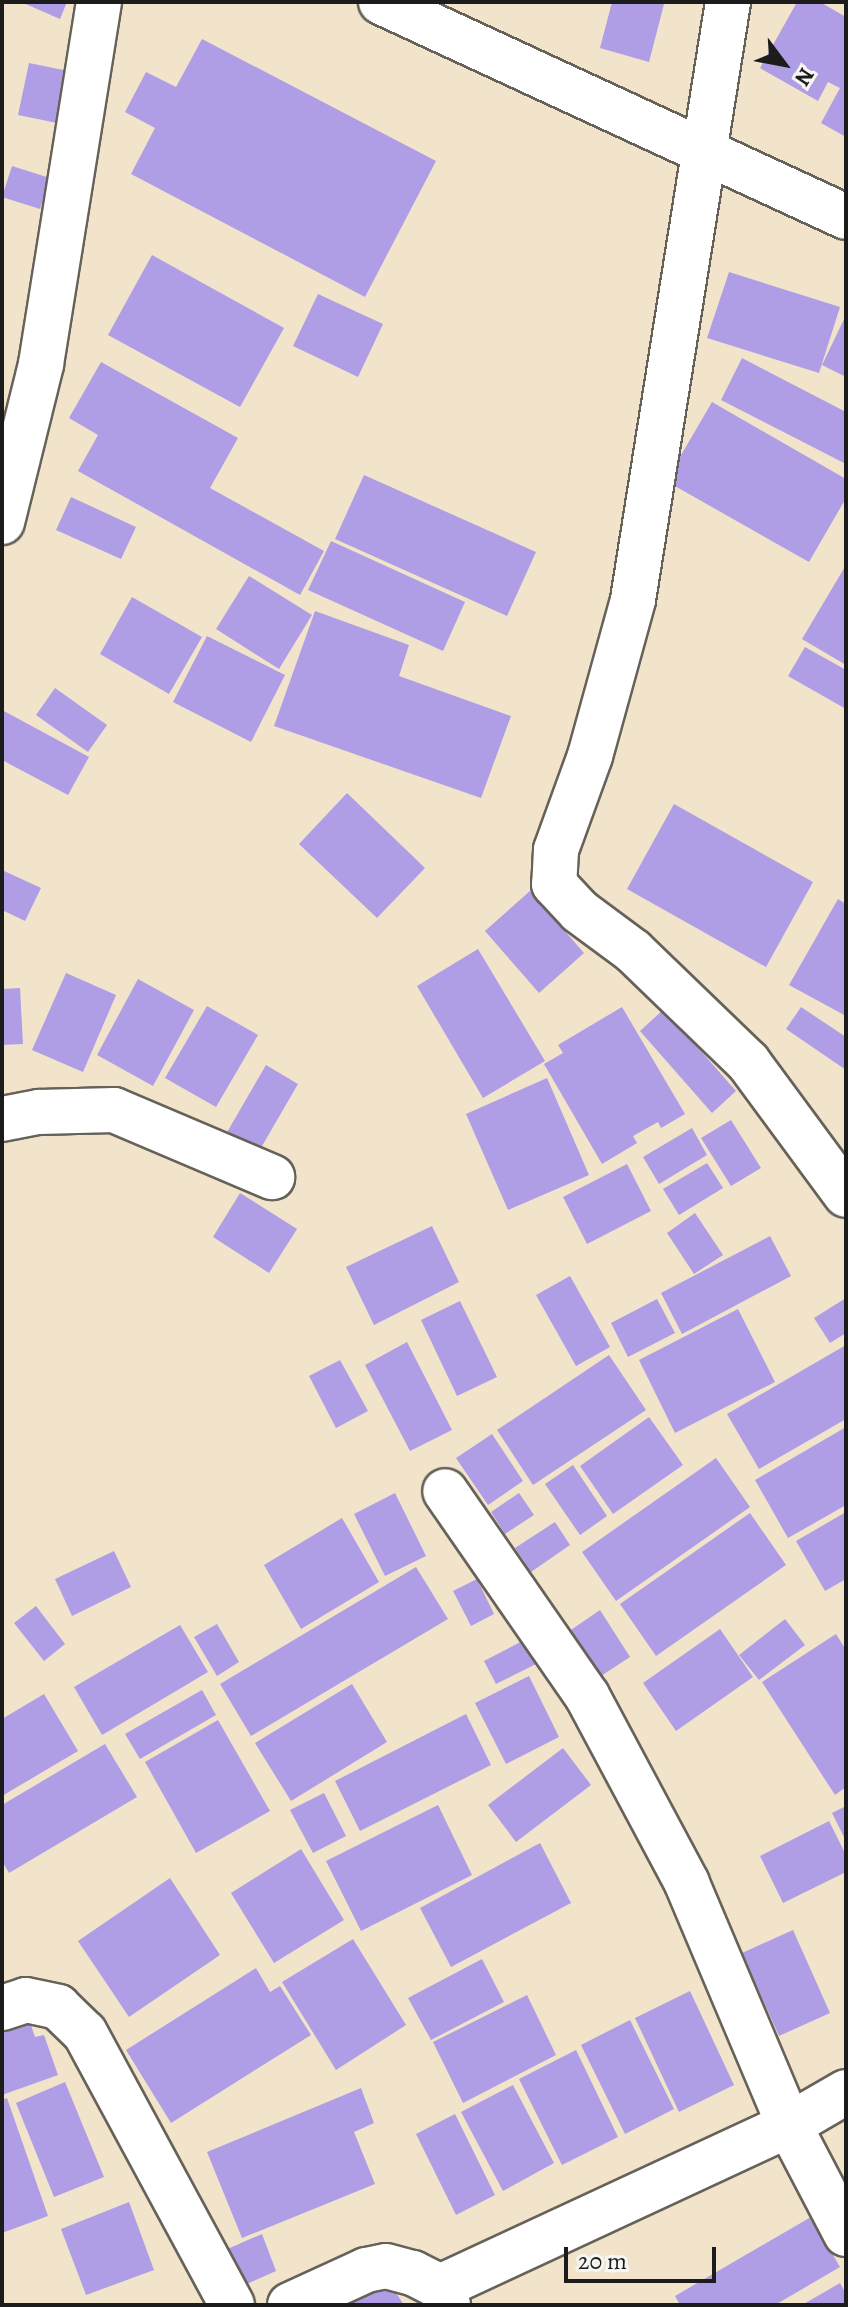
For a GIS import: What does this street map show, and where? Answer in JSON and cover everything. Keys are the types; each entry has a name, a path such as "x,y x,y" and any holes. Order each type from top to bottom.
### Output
{"street":[{"path":"2,522 41,364 99,2"},
{"path":"381,2 846,217"},
{"path":"728,2 633,600 590,756 556,850 554,884 579,911 633,951 748,1062 846,1195"},
{"path":"2,1119 39,1112 114,1110 272,1177"},
{"path":"445,1491 594,1710 687,1883 789,2125 846,2234"},
{"path":"2,2008 26,2000 58,2007 85,2033 232,2305"},
{"path":"290,2305 366,2270 386,2266 413,2273 444,2296 789,2125 846,2092"}],"building":[{"path":"21,2 67,2 60,19"},
{"path":"612,2 664,4 649,62 600,48"},
{"path":"797,2 820,2 846,17 846,137 821,123 840,88 828,82 818,101 760,68"},
{"path":"202,39 436,161 365,297 131,174 155,128 125,112 146,72 176,87"},
{"path":"29,63 73,72 62,124 18,115"},
{"path":"12,166 50,178 40,209 2,197"},
{"path":"152,255 284,328 240,407 108,335"},
{"path":"729,272 840,307 819,373 707,338"},
{"path":"318,294 383,324 358,377 293,346"},
{"path":"846,315 846,377 822,365"},
{"path":"742,358 846,412 846,464 721,400"},
{"path":"101,362 238,438 210,488 324,551 300,595 78,471 98,435 69,418"},
{"path":"712,402 846,479 846,498 809,562 666,481"},
{"path":"364,475 536,552 507,616 335,539"},
{"path":"71,497 136,527 121,559 56,530"},
{"path":"331,541 465,602 443,651 308,590"},
{"path":"846,565 846,665 802,639"},
{"path":"249,576 312,615 279,669 216,629"},
{"path":"132,597 202,637 169,694 100,654"},
{"path":"315,611 409,645 399,676 511,716 481,798 274,726"},
{"path":"207,636 285,675 251,742 173,702"},
{"path":"805,647 846,670 846,709 788,676"},
{"path":"55,688 107,725 88,752 36,715"},
{"path":"2,710 89,757 68,795 2,760"},
{"path":"347,793 425,868 377,918 299,844"},
{"path":"674,804 813,882 766,967 627,889"},
{"path":"2,870 41,888 25,921 2,910"},
{"path":"530,891 584,953 539,993 485,931"},
{"path":"838,899 846,904 846,1016 789,985"},
{"path":"478,949 545,1061 483,1098 417,986"},
{"path":"66,973 116,995 83,1072 32,1050"},
{"path":"138,979 194,1010 153,1086 97,1055"},
{"path":"20,988 23,1044 2,1045 2,989"},
{"path":"207,1006 258,1035 216,1107 165,1078"},
{"path":"622,1007 685,1114 661,1128 658,1122 633,1136 637,1143 602,1164 544,1064 563,1053 558,1045"},
{"path":"801,1007 846,1037 846,1070 786,1029"},
{"path":"664,1009 736,1091 712,1113 640,1031"},
{"path":"266,1065 298,1084 258,1153 226,1134"},
{"path":"547,1078 589,1175 508,1210 466,1114"},
{"path":"731,1120 761,1168 731,1186 701,1138"},
{"path":"692,1128 707,1155 659,1184 643,1157"},
{"path":"707,1163 723,1188 679,1215 663,1189"},
{"path":"627,1164 651,1211 587,1244 563,1197"},
{"path":"240,1193 297,1229 269,1273 213,1237"},
{"path":"695,1213 723,1255 694,1274 667,1233"},
{"path":"432,1226 459,1282 374,1325 346,1267"},
{"path":"770,1236 791,1276 682,1334 661,1293"},
{"path":"570,1276 610,1347 576,1366 536,1295"},
{"path":"846,1298 846,1333 830,1343 814,1318"},
{"path":"657,1299 675,1333 628,1357 611,1323"},
{"path":"460,1301 497,1377 457,1396 421,1320"},
{"path":"738,1309 775,1382 675,1433 639,1360"},
{"path":"407,1342 452,1430 410,1451 365,1365"},
{"path":"846,1345 846,1419 759,1469 727,1414"},
{"path":"609,1355 646,1410 533,1485 497,1430"},
{"path":"340,1360 368,1411 336,1428 309,1376"},
{"path":"649,1417 683,1465 613,1514 580,1466"},
{"path":"846,1427 846,1505 788,1538 755,1480"},
{"path":"492,1434 523,1481 488,1505 456,1458"},
{"path":"716,1458 750,1507 616,1601 582,1552"},
{"path":"573,1465 607,1516 580,1535 545,1484"},
{"path":"395,1493 426,1556 385,1576 354,1514"},
{"path":"519,1493 534,1515 505,1534 491,1512"},
{"path":"846,1512 846,1579 825,1591 796,1541"},
{"path":"750,1513 786,1565 656,1656 620,1604"},
{"path":"342,1518 379,1582 301,1629 264,1565"},
{"path":"555,1522 570,1545 531,1572 515,1548"},
{"path":"114,1551 131,1587 72,1616 55,1579"},
{"path":"416,1567 448,1619 251,1736 220,1684"},
{"path":"477,1579 494,1614 471,1626 453,1591"},
{"path":"36,1606 65,1644 44,1661 14,1623"},
{"path":"600,1610 630,1657 598,1678 568,1632"},
{"path":"785,1619 805,1645 759,1680 739,1655"},
{"path":"217,1624 239,1662 217,1676 194,1637"},
{"path":"180,1625 208,1672 102,1735 74,1687"},
{"path":"720,1629 753,1677 676,1731 643,1683"},
{"path":"836,1634 846,1650 846,1787 835,1795 762,1682"},
{"path":"528,1638 540,1662 496,1684 484,1661"},
{"path":"529,1676 559,1737 506,1764 475,1703"},
{"path":"352,1684 387,1742 291,1801 255,1743"},
{"path":"202,1690 216,1715 140,1759 125,1734"},
{"path":"44,1694 78,1751 2,1796 2,1719"},
{"path":"466,1714 491,1765 360,1831 335,1781"},
{"path":"218,1720 270,1811 196,1853 145,1762"},
{"path":"105,1744 137,1797 9,1873 2,1861 2,1805"},
{"path":"563,1748 591,1785 516,1842 488,1805"},
{"path":"324,1793 346,1836 313,1853 290,1810"},
{"path":"438,1805 472,1875 361,1931 326,1861"},
{"path":"846,1806 846,1841 832,1813"},
{"path":"829,1821 846,1855 846,1872 783,1903 760,1856"},
{"path":"540,1843 571,1903 451,1967 420,1908"},
{"path":"301,1849 344,1920 274,1963 231,1893"},
{"path":"170,1878 220,1955 129,2017 78,1941"},
{"path":"793,1930 830,2013 779,2036 742,1953"},
{"path":"353,1939 406,2025 336,2070 282,1982"},
{"path":"482,1959 504,2002 431,2040 408,1998"},
{"path":"256,1968 270,1992 280,1986 311,2035 171,2123 126,2050"},
{"path":"690,1991 734,2085 679,2112 635,2018"},
{"path":"527,1995 556,2055 463,2103 433,2042"},
{"path":"27,2013 35,2037 44,2035 58,2075 2,2095 2,2022"},
{"path":"630,2020 674,2109 625,2134 581,2045"},
{"path":"576,2050 618,2137 562,2165 519,2079"},
{"path":"65,2082 104,2177 54,2197 16,2103"},
{"path":"513,2085 554,2163 503,2191 461,2112"},
{"path":"361,2088 374,2123 354,2132 375,2184 242,2238 207,2152"},
{"path":"7,2098 48,2216 2,2233 2,2100"},
{"path":"455,2114 495,2195 456,2215 416,2134"},
{"path":"129,2202 154,2270 86,2295 61,2229"},
{"path":"811,2217 840,2267 775,2305 680,2305 675,2296"},
{"path":"262,2234 276,2271 240,2287 225,2250"},
{"path":"380,2269 404,2305 326,2305"},
{"path":"840,2283 846,2294 846,2305 802,2305"}]}
